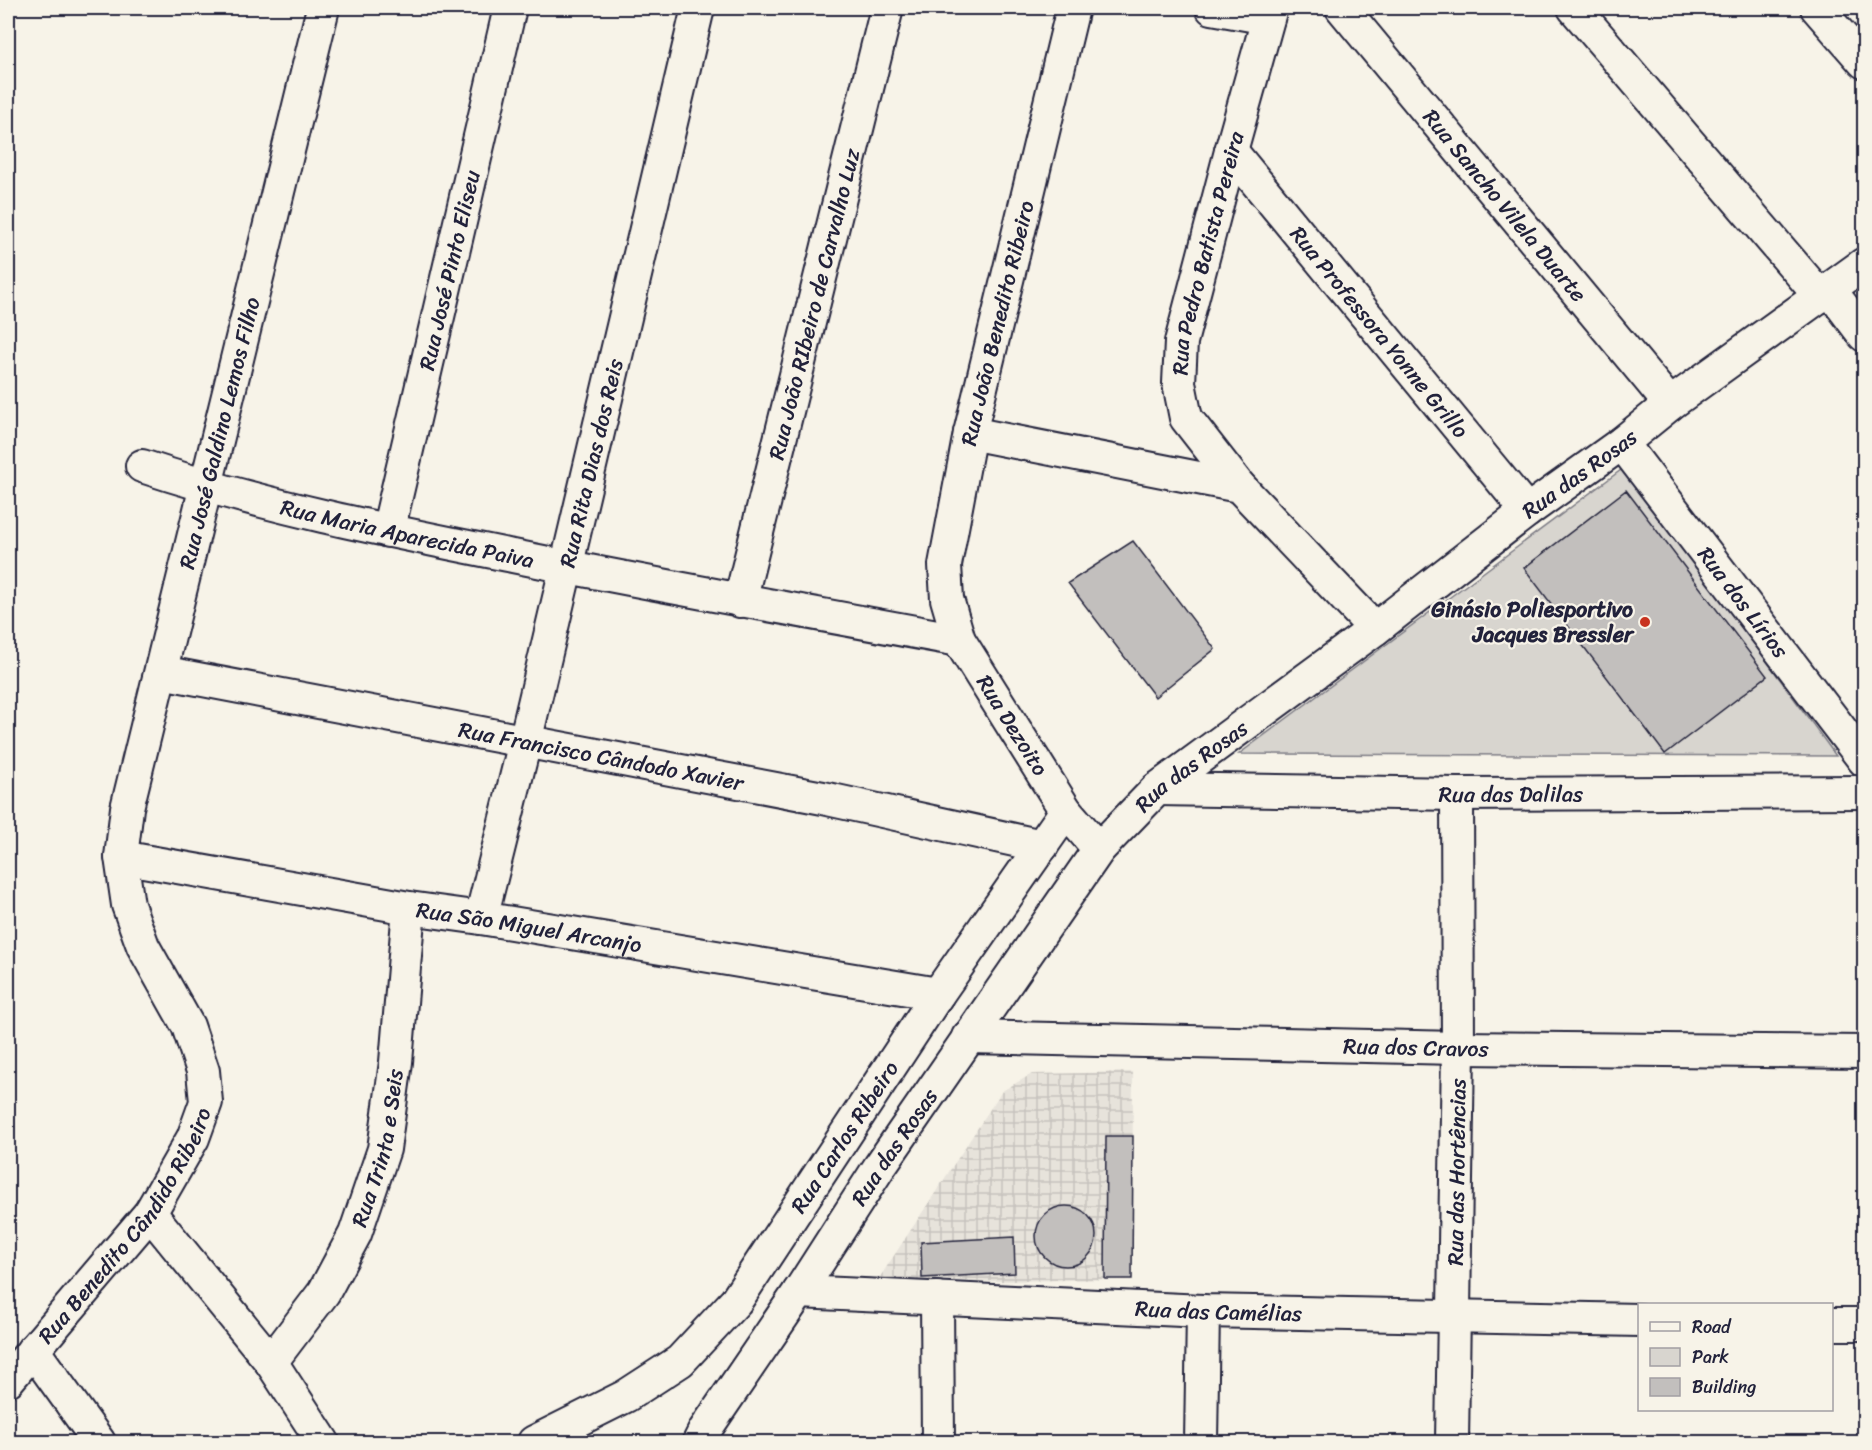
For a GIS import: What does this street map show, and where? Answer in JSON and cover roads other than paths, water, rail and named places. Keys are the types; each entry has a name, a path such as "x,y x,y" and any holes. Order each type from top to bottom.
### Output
{"street":[{"name":"Rua José Galdino Lemos Filho","path":"121,857 127,808 323,8"},
{"name":"Rua José Pinto Eliseu","path":"388,531 510,8"},
{"name":"Rua Rita Dias dos Reis","path":"481,918 525,742 698,8"},
{"name":"Rua João RIbeiro de Carvalho Luz","path":"740,601 887,8"},
{"name":"Rua João Benedito Ribeiro","path":"960,640 947,599 945,566 970,433 1073,8"},
{"path":"1212,8 1269,13"},
{"name":"Rua Sancho Vilela Duarte","path":"1342,8 1670,404"},
{"path":"1574,8 1864,335"},
{"path":"1817,8 1864,62"},
{"name":"Rua Pedro Batista Pereira","path":"1269,13 1181,342 1179,383 1186,418 1239,486 1375,629"},
{"name":"Rua Professora Yonne Grillo","path":"1231,152 1527,511"},
{"name":"Rua das Rosas","path":"699,1443 705,1430 799,1292 880,1166 1099,849 1157,789 1375,629 1527,511 1623,443 1670,404 1864,264"},
{"path":"970,433 1239,486"},
{"name":"Rua dos Lírios","path":"1623,443 1864,760"},
{"name":"Rua Maria Aparecida Paiva","path":"142,466 204,487 388,531 740,601 960,640"},
{"name":"Rua Dezoito","path":"960,640 1066,811"},
{"name":"Rua Francisco Cândodo Xavier","path":"161,672 823,798 1042,846"},
{"name":"Rua das Dalilas","path":"1157,789 1457,794 1864,792"},
{"name":"Rua das Hortências","path":"1452,1443 1458,1048 1457,794"},
{"path":"1066,811 1099,849"},
{"name":"Rua Carlos Ribeiro","path":"534,1443 626,1396 680,1361 736,1301 938,994 1066,811"},
{"name":"Rua São Miguel Arcanjo","path":"121,857 409,908 938,994"},
{"name":"Rua Benedito Cândido Ribeiro","path":"8,1380 150,1213 193,1138 206,1102 203,1071 188,1026 143,946 128,905 121,857"},
{"name":"Rua Trinta e Seis","path":"271,1362 324,1292 355,1234 384,1149 396,1062 409,908"},
{"name":"Rua dos Cravos","path":"968,1037 1458,1048 1864,1052"},
{"path":"150,1213 271,1362 323,1443"},
{"name":"Rua das Camélias","path":"799,1292 1203,1311 1638,1320"},
{"path":"937,1298 938,1443"},
{"path":"1201,1443 1203,1311"},
{"path":"1833,1324 1864,1324"},
{"path":"33,1350 99,1443"}],"place":[{"name":"Ginásio Poliesportivo Jacques Bressler","path":"1645,622"}]}
